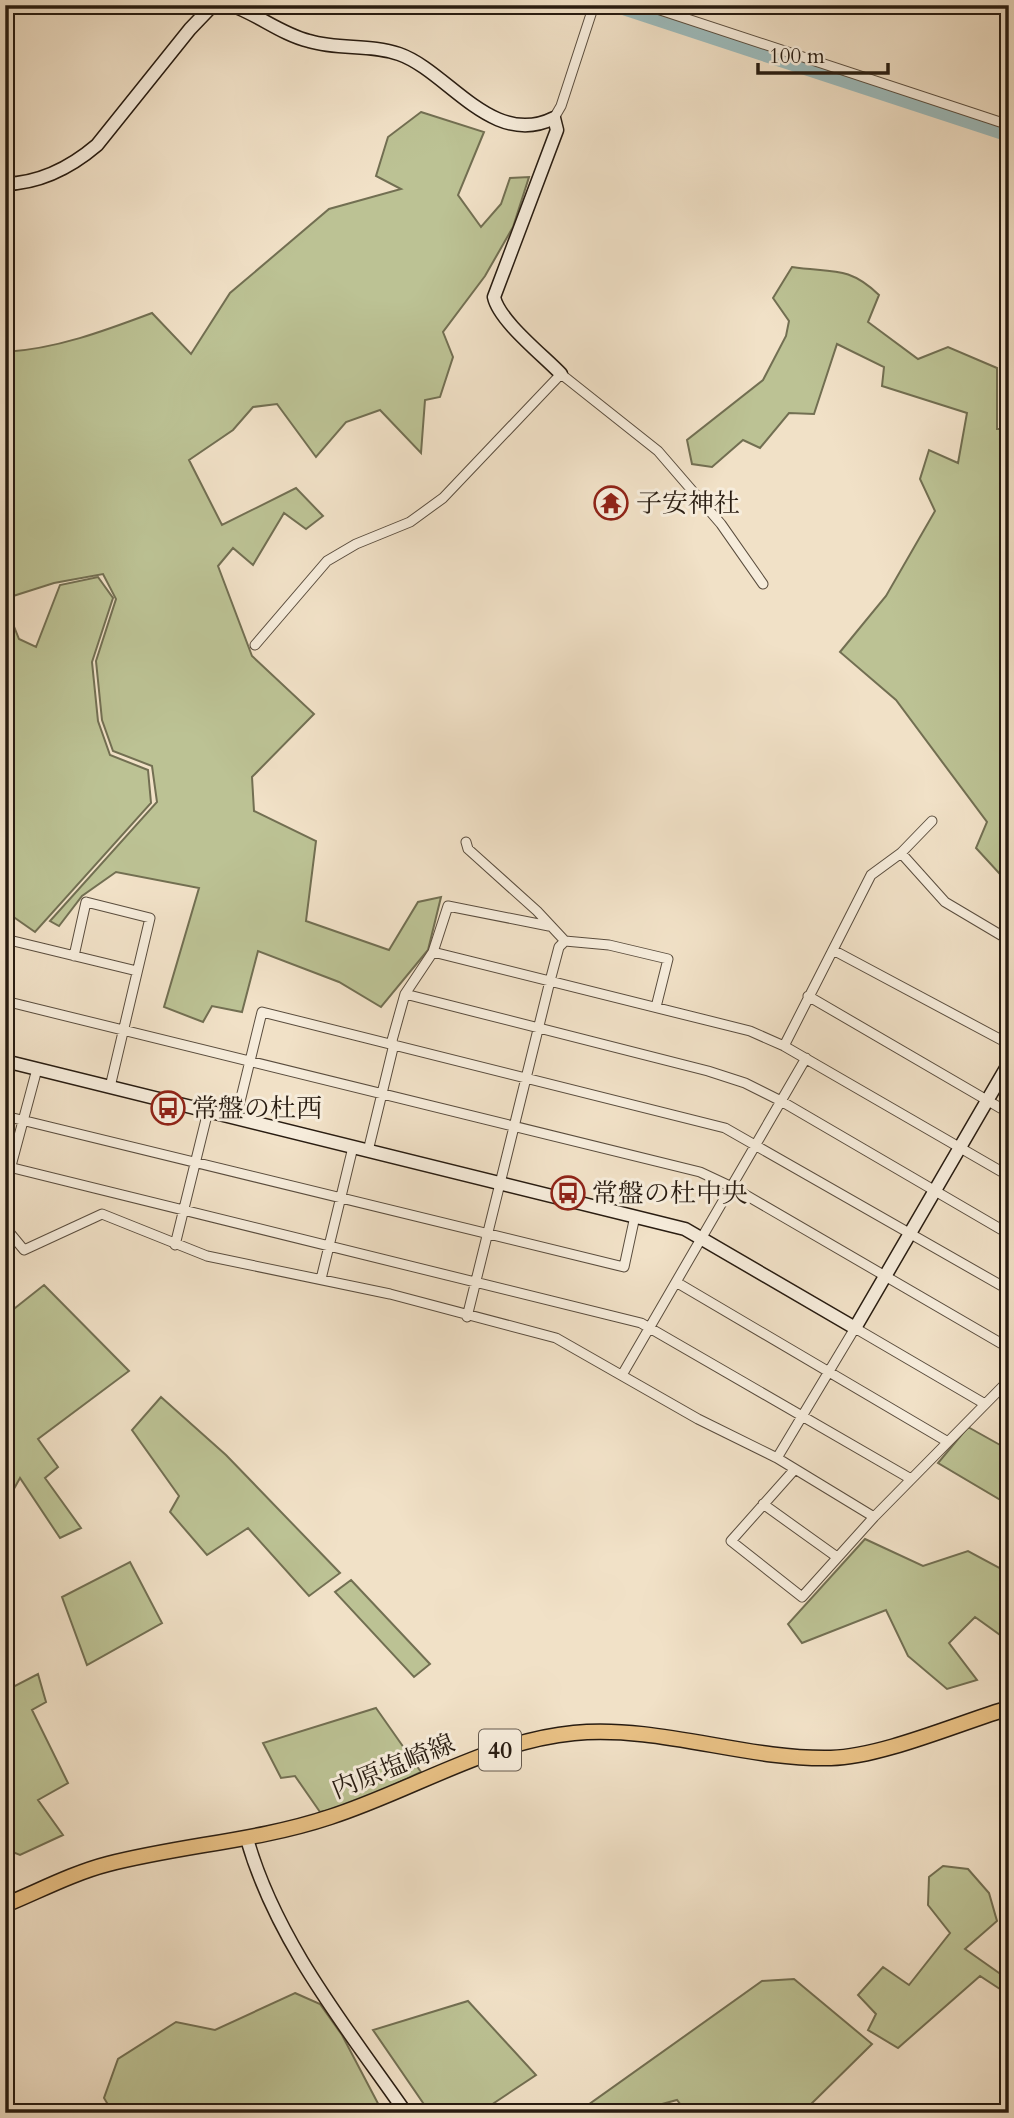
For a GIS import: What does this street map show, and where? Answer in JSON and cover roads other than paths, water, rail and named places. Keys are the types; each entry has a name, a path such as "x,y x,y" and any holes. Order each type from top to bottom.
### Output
{"main road":[{"name":"内原塩崎線","path":"5,1905 106,1865 247,1839 343,1813 492,1753 573,1733 623,1734 786,1755 835,1758 872,1752 1009,1707"}],"street":[{"path":"5,184 33,181 57,173 90,151 213,5"},
{"path":"231,5 280,30 312,42 381,49 399,54 427,66 462,100 502,120 533,124 554,118 561,106 594,5"},
{"path":"645,5 1009,125"},
{"path":"554,118 557,130 495,297 496,304 509,322 561,374 658,451 721,524 763,584"},
{"path":"255,645 327,561 356,544 410,522 443,498 561,374"},
{"path":"784,1046 871,875 901,853 932,821"},
{"path":"466,842 468,849 537,911 548,926 565,941 609,945 668,959 656,1007"},
{"path":"901,853 945,902 1009,940"},
{"path":"74,956 86,902 150,918 110,1087"},
{"path":"368,1151 405,994 433,952 448,906 548,926"},
{"path":"5,939 137,971"},
{"path":"467,1317 550,981 559,947 565,941"},
{"path":"832,950 1009,1044"},
{"path":"433,952 731,1026 784,1046 1009,1176"},
{"path":"405,994 708,1071 745,1083 782,1101 1009,1234"},
{"path":"808,996 1009,1113"},
{"path":"5,1000 687,1168 732,1187 884,1278 1009,1348"},
{"path":"236,1118 262,1012 712,1124 756,1144 1009,1290"},
{"path":"622,1375 806,1058"},
{"path":"5,1061 685,1229 985,1404"},
{"path":"777,1458 829,1374 1009,1063"},
{"path":"5,1188 13,1168 37,1069"},
{"path":"175,1245 208,1111"},
{"path":"5,1116 624,1267 635,1216"},
{"path":"321,1279 353,1147"},
{"path":"13,1168 641,1323 911,1479"},
{"path":"5,1227 24,1250 102,1214 137,1226 175,1245 274,1272 321,1279 467,1317 522,1327 556,1338 698,1419 777,1458 873,1517"},
{"path":"676,1282 948,1442"},
{"path":"794,1469 731,1541 802,1597 873,1517 1009,1380"},
{"path":"763,1504 838,1557"},
{"path":"247,1839 266,1893 299,1956 406,2113"}],"waterway":[{"path":"617,5 1009,134"}],"place":[{"name":"子安神社","path":"611,503"},
{"name":"常盤の杜西","path":"168,1108"},
{"name":"常盤の杜中央","path":"568,1193"}]}
